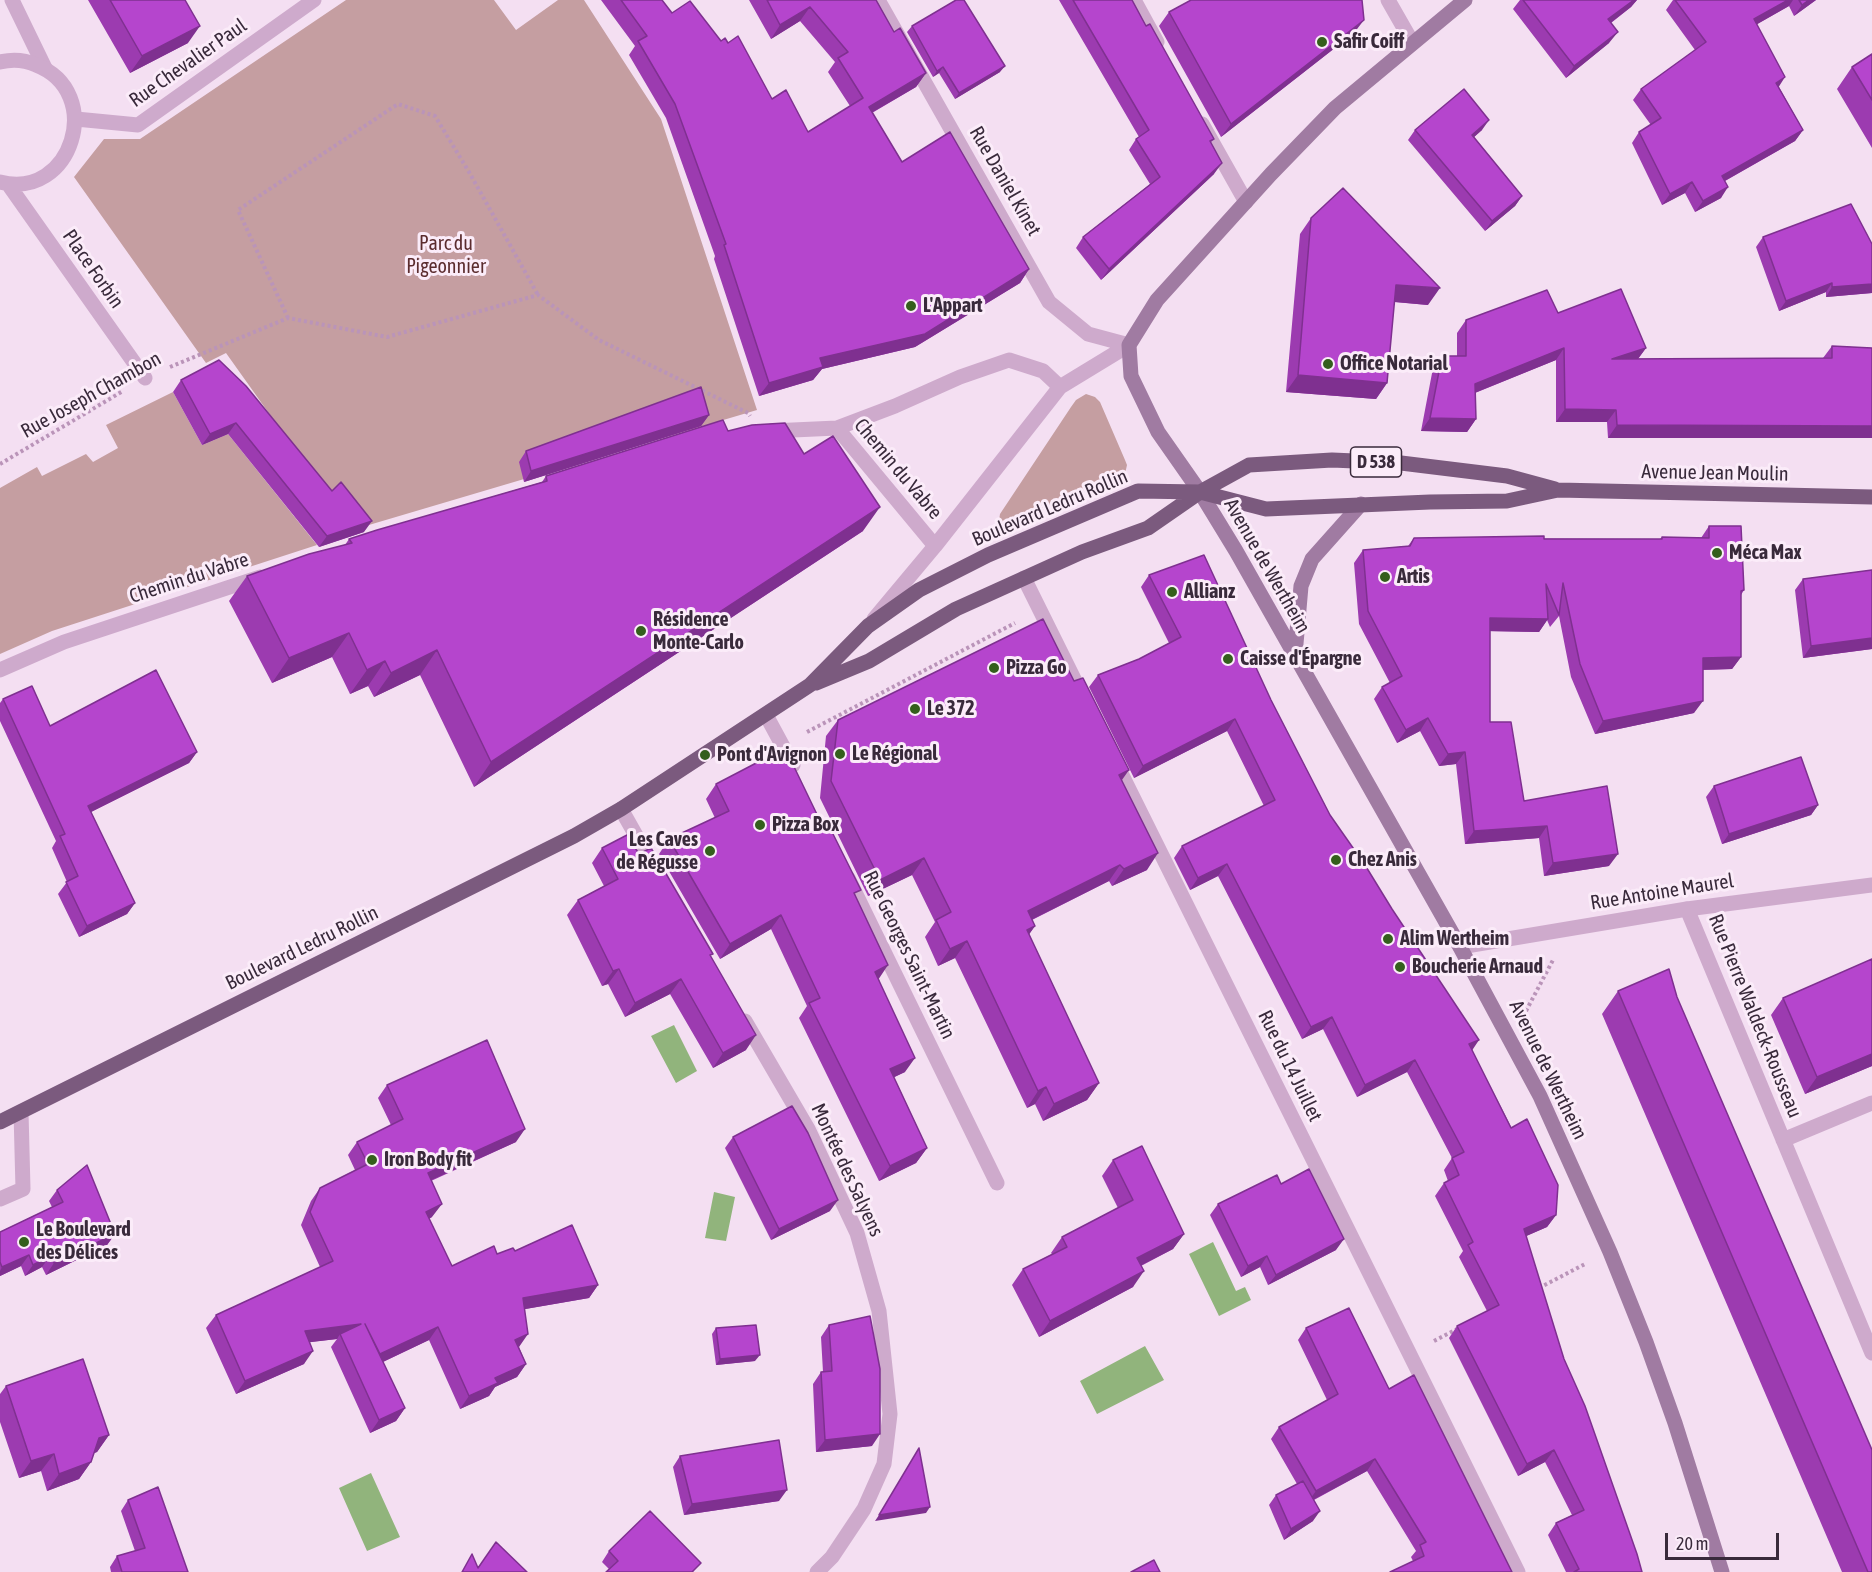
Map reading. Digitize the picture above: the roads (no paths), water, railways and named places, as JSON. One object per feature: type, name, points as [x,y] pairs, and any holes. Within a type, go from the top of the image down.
[{"type":"main road","name":"Avenue Jean Moulin","points":[[1200,492],[1249,465],[1332,460],[1401,463],[1507,476],[1557,490]]},
{"type":"main road","name":"Avenue Jean Moulin","points":[[1200,492],[1266,509],[1361,504],[1507,501],[1557,490],[1872,497]]},
{"type":"main road","name":"Boulevard Ledru Rollin","points":[[0,1122],[529,859],[621,809],[810,685],[868,626],[920,590],[988,555],[1138,491],[1200,492]]},
{"type":"main road","name":"Boulevard Ledru Rollin","points":[[810,685],[869,661],[956,609],[1082,552],[1148,528],[1200,492]]},
{"type":"street","points":[[12,0],[45,68]]},
{"type":"street","name":"Rue Chevalier Paul","points":[[76,119],[138,125],[314,0]]},
{"type":"street","name":"Rue Daniel Kinet","points":[[878,0],[1049,302],[1088,334],[1129,345]]},
{"type":"street","points":[[1134,0],[1162,51]]},
{"type":"street","points":[[1388,0],[1412,42]]},
{"type":"street","points":[[868,626],[935,546],[1060,387],[1129,345],[1157,300],[1335,108],[1465,0]]},
{"type":"street","points":[[0,62],[26,61],[45,68],[60,80],[71,98],[76,119]]},
{"type":"street","points":[[1196,111],[1246,202]]},
{"type":"street","name":"Place Forbin","points":[[4,183],[29,183],[48,174],[63,159],[73,140],[76,119]]},
{"type":"street","name":"Place Forbin","points":[[4,183],[145,378]]},
{"type":"street","name":"Avenue de Wertheim","points":[[1129,345],[1131,376],[1158,432],[1200,492],[1236,551],[1460,947],[1540,1096],[1610,1252],[1675,1422],[1722,1572]]},
{"type":"street","points":[[837,428],[896,406],[960,377],[1010,360],[1043,371],[1060,387]]},
{"type":"street","name":"Chemin du Vabre","points":[[759,432],[837,428],[935,546]]},
{"type":"street","points":[[1295,656],[1301,586],[1312,559],[1361,504]]},
{"type":"street","name":"Chemin du Vabre","points":[[0,670],[64,642],[278,572]]},
{"type":"street","points":[[1024,578],[1093,717]]},
{"type":"street","points":[[766,715],[801,780]]},
{"type":"street","name":"Rue du 14 Juillet","points":[[1109,749],[1518,1572]]},
{"type":"street","points":[[621,809],[665,885]]},
{"type":"street","name":"Rue Georges Saint-Martin","points":[[842,865],[997,1183]]},
{"type":"street","name":"Rue Antoine Maurel","points":[[1460,947],[1688,909],[1872,885]]},
{"type":"street","name":"Rue Pierre Waldeck-Rousseau","points":[[1688,909],[1872,1353]]},
{"type":"street","name":"Montée des Salyens","points":[[736,1007],[808,1129],[858,1233],[879,1311],[890,1414],[884,1464],[864,1509],[832,1557],[817,1572]]},
{"type":"street","name":"Rue Pierre Waldeck-Rousseau","points":[[1783,1140],[1872,1103]]},
{"type":"street","points":[[0,1199],[23,1189],[21,1112]]},
{"type":"place","name":"Safir Coiff","points":[[1322,42]]},
{"type":"place","name":"L'Appart","points":[[911,306]]},
{"type":"place","name":"Office Notarial","points":[[1328,364]]},
{"type":"place","name":"Méca Max","points":[[1717,553]]},
{"type":"place","name":"Artis","points":[[1385,577]]},
{"type":"place","name":"Allianz","points":[[1172,592]]},
{"type":"place","name":"Résidence Monte-Carlo","points":[[641,631]]},
{"type":"place","name":"Caisse d'Épargne","points":[[1228,659]]},
{"type":"place","name":"Pizza Go","points":[[994,668]]},
{"type":"place","name":"Le 372","points":[[915,709]]},
{"type":"place","name":"Le Régional","points":[[840,754]]},
{"type":"place","name":"Pont d'Avignon","points":[[705,755]]},
{"type":"place","name":"Pizza Box","points":[[760,825]]},
{"type":"place","name":"Les Caves de Régusse","points":[[710,851]]},
{"type":"place","name":"Chez Anis","points":[[1336,860]]},
{"type":"place","name":"Alim Wertheim","points":[[1388,939]]},
{"type":"place","name":"Boucherie Arnaud","points":[[1400,967]]},
{"type":"place","name":"Iron Body fit","points":[[372,1160]]},
{"type":"place","name":"Le Boulevard des Délices","points":[[24,1242]]},
{"type":"park label","name":"Parc du Pigeonnier","points":[[446,256]]}]
